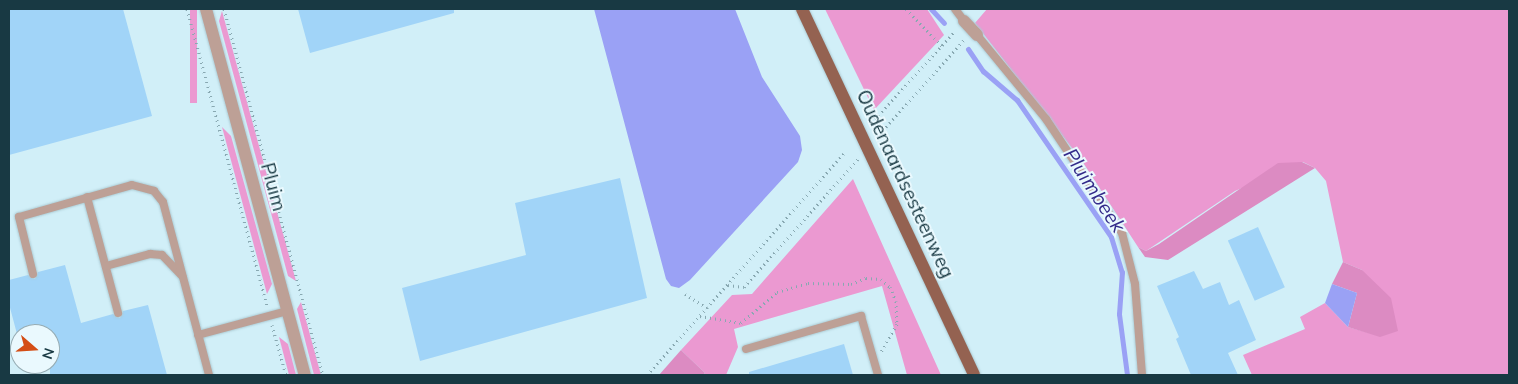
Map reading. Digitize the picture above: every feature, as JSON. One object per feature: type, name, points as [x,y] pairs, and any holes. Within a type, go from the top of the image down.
[{"type":"main road","name":"Oudenaardsesteenweg","points":[[802,9],[974,375]]},
{"type":"street","name":"Pluim","points":[[206,9],[305,375]]},
{"type":"street","points":[[964,21],[977,35]]},
{"type":"lane","points":[[955,9],[964,21]]},
{"type":"lane","points":[[977,35],[1046,119],[1122,233],[1135,284],[1142,375]]},
{"type":"lane","points":[[33,274],[19,217],[132,185],[154,191],[163,202],[209,375]]},
{"type":"lane","points":[[87,197],[118,313]]},
{"type":"lane","points":[[106,266],[150,254],[162,255],[183,277]]},
{"type":"lane","points":[[198,335],[287,311]]},
{"type":"lane","points":[[746,349],[861,316],[878,375]]},
{"type":"path","points":[[187,9],[286,375]]},
{"type":"path","points":[[224,9],[324,375]]},
{"type":"path","points":[[906,9],[942,46]]},
{"type":"path","points":[[875,119],[952,35]]},
{"type":"path","points":[[728,285],[744,287],[968,36],[977,35]]},
{"type":"path","points":[[647,375],[845,152]]},
{"type":"path","points":[[700,316],[741,323],[777,292],[808,283],[850,284],[866,278],[881,279],[890,287],[896,301],[897,324],[885,349],[873,357]]},
{"type":"path","points":[[685,294],[707,308]]},
{"type":"shaded area","points":[[190,9],[197,9],[197,103],[190,103]]},
{"type":"shaded area","points":[[825,9],[927,9],[944,35],[874,110]]},
{"type":"shaded area","points":[[987,9],[1509,9],[1509,375],[1252,375],[1243,355],[1305,329],[1300,317],[1325,303],[1348,327],[1380,336],[1362,270],[1343,262],[1326,181],[1315,168],[1303,162],[1235,191],[1146,251],[1138,247],[1082,161],[975,23]]},
{"type":"shaded area","points":[[222,11],[296,281],[288,276],[219,21]]},
{"type":"shaded area","points":[[222,127],[231,136],[272,284],[267,294]]},
{"type":"shaded area","points":[[1302,162],[1315,168],[1168,260],[1145,257],[1138,247],[1146,251],[1159,244],[1278,163]]},
{"type":"shaded area","points":[[853,179],[941,375],[907,375],[882,286],[734,329],[738,347],[726,375],[703,375],[705,373],[681,350],[732,295],[752,294]]},
{"type":"shaded area","points":[[1343,262],[1362,270],[1391,298],[1398,331],[1380,337],[1348,327],[1357,293],[1332,284]]},
{"type":"shaded area","points":[[301,302],[321,375],[314,375],[297,309]]},
{"type":"shaded area","points":[[279,337],[288,344],[296,375],[289,375]]},
{"type":"shaded area","points":[[681,350],[705,373],[703,375],[659,375]]},
{"type":"water","points":[[594,9],[735,9],[762,77],[800,136],[802,150],[798,162],[690,280],[679,288],[671,286],[666,279]]},
{"type":"water","points":[[1332,284],[1357,293],[1348,327],[1325,303]]},
{"type":"building","points":[[9,9],[123,9],[152,116],[9,155]]},
{"type":"building","points":[[298,9],[454,9],[454,13],[310,53]]},
{"type":"building","points":[[620,178],[647,298],[420,361],[402,288],[526,255],[515,203]]},
{"type":"building","points":[[1258,227],[1285,287],[1255,301],[1228,240]]},
{"type":"building","points":[[65,265],[81,323],[113,314],[120,318],[123,311],[148,305],[167,375],[50,375],[60,374],[60,324],[14,324],[9,304],[9,280],[28,275],[35,279],[38,272]]},
{"type":"building","points":[[1194,271],[1203,289],[1220,282],[1229,305],[1239,300],[1256,340],[1228,353],[1238,375],[1191,375],[1176,339],[1179,337],[1157,286]]},
{"type":"building","points":[[844,344],[853,375],[749,375],[749,372]]},
{"type":"waterway","name":"Pluimbeek","points":[[931,9],[944,23]]},
{"type":"waterway","name":"Pluimbeek","points":[[968,49],[983,71],[1017,100],[1111,237],[1122,272],[1119,314],[1127,375]]}]
